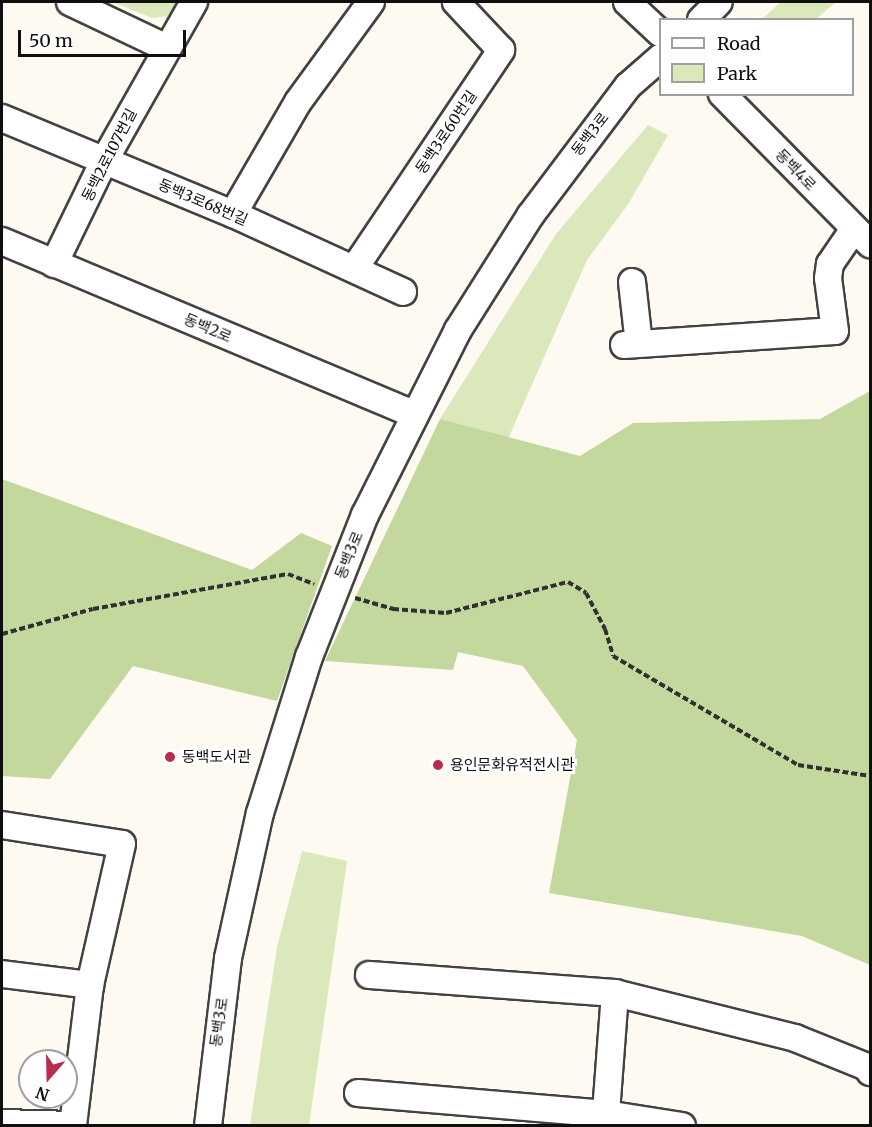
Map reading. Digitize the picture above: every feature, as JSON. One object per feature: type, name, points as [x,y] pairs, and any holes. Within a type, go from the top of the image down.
[{"type":"street","points":[[70,2],[167,48]]},
{"type":"street","name":"동백2로107번길","points":[[54,264],[104,161],[194,2]]},
{"type":"street","points":[[233,214],[298,102],[371,2]]},
{"type":"street","name":"동백3로60번길","points":[[354,269],[501,50],[456,2]]},
{"type":"street","points":[[627,2],[659,32]]},
{"type":"street","points":[[703,18],[719,2]]},
{"type":"street","name":"동백3로","points":[[208,1125],[228,957],[260,813],[334,592],[365,515],[458,330],[530,216],[628,86],[659,59]]},
{"type":"street","name":"동백4로","points":[[724,96],[865,237]]},
{"type":"street","name":"동백3로68번길","points":[[2,118],[233,214],[403,292]]},
{"type":"street","points":[[632,282],[632,344],[835,331],[830,264],[865,237]]},
{"type":"street","name":"동백2로","points":[[2,242],[415,415]]},
{"type":"street","points":[[2,825],[122,844],[90,985],[73,1125],[2,1123]]},
{"type":"street","points":[[2,974],[90,985]]},
{"type":"street","points":[[369,975],[615,993],[795,1038],[867,1067],[870,1072]]},
{"type":"street","points":[[606,1120],[615,993]]},
{"type":"street","points":[[358,1093],[606,1120],[682,1125]]},
{"type":"path","points":[[2,634],[93,609],[288,574],[334,592],[393,609],[446,613],[568,582],[586,593],[605,629],[613,656],[798,765],[870,777]]},
{"type":"green space","points":[[112,2],[178,2],[169,16],[152,18]]},
{"type":"green space","points":[[781,2],[836,2],[817,18],[763,18]]},
{"type":"green space","points":[[648,125],[668,135],[629,203],[587,260],[508,439],[440,419],[556,234]]},
{"type":"green space","points":[[870,391],[870,965],[802,936],[549,893],[577,740],[523,666],[458,652],[453,670],[325,661],[440,419],[580,456],[633,423],[820,419]]},
{"type":"green space","points":[[2,479],[252,570],[301,533],[332,546],[277,701],[133,666],[50,779],[2,776]]},
{"type":"green space","points":[[302,851],[347,861],[309,1125],[250,1125],[277,947]]},
{"type":"place","name":"동백도서관","points":[[170,757]]},
{"type":"place","name":"용인문화유적전시관","points":[[438,765]]}]
